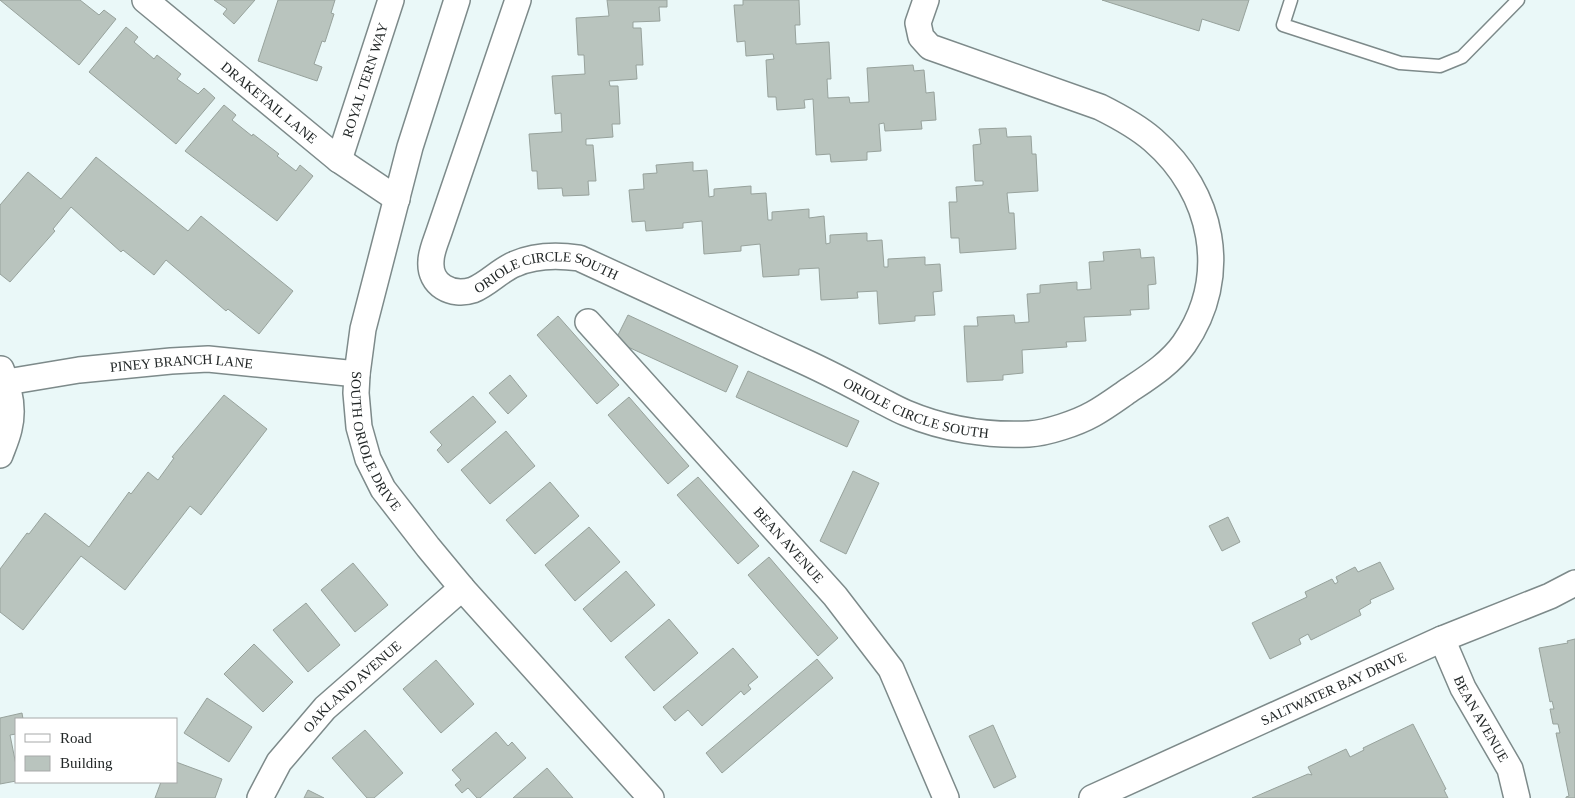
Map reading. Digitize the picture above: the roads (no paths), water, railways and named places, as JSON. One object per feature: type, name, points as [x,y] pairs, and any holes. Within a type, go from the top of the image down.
[{"type":"street","name":"DRAKETAIL LANE","points":[[145,0],[339,160],[397,199]]},
{"type":"street","name":"ROYAL TERN WAY","points":[[339,160],[391,0]]},
{"type":"street","name":"SOUTH ORIOLE DRIVE","points":[[457,0],[410,147],[364,329],[356,393],[359,427],[368,459],[383,489],[428,547],[462,588],[651,798]]},
{"type":"street","name":"ORIOLE CIRCLE SOUTH","points":[[518,0],[431,260],[432,272],[438,283],[450,291],[460,293],[474,289],[515,264],[539,256],[579,258],[809,364],[906,413],[946,426],[988,433],[1030,434],[1054,429],[1092,415],[1163,367],[1184,344],[1199,318],[1208,288],[1212,264],[1210,239],[1203,215],[1190,184],[1170,157],[1152,139],[1124,119],[1100,107],[930,47],[921,37],[918,24],[926,0]]},
{"type":"street","name":"BEAN AVENUE","points":[[588,322],[835,596],[879,652],[890,668],[946,798]]},
{"type":"street","name":"PINEY BRANCH LANE","points":[[4,375],[171,361],[208,360],[357,374]]},
{"type":"street","points":[[0,455],[9,429],[11,410],[4,375]]},
{"type":"street","name":"SALTWATER BAY DRIVE","points":[[1092,798],[1442,639],[1550,596],[1575,583]]},
{"type":"street","name":"OAKLAND AVENUE","points":[[260,798],[278,762],[325,708],[462,588]]},
{"type":"street","name":"BEAN AVENUE","points":[[1442,639],[1463,688],[1510,769],[1517,798]]},
{"type":"lane","points":[[1291,0],[1283,25],[1400,62],[1440,66],[1462,57],[1518,0]]}]
